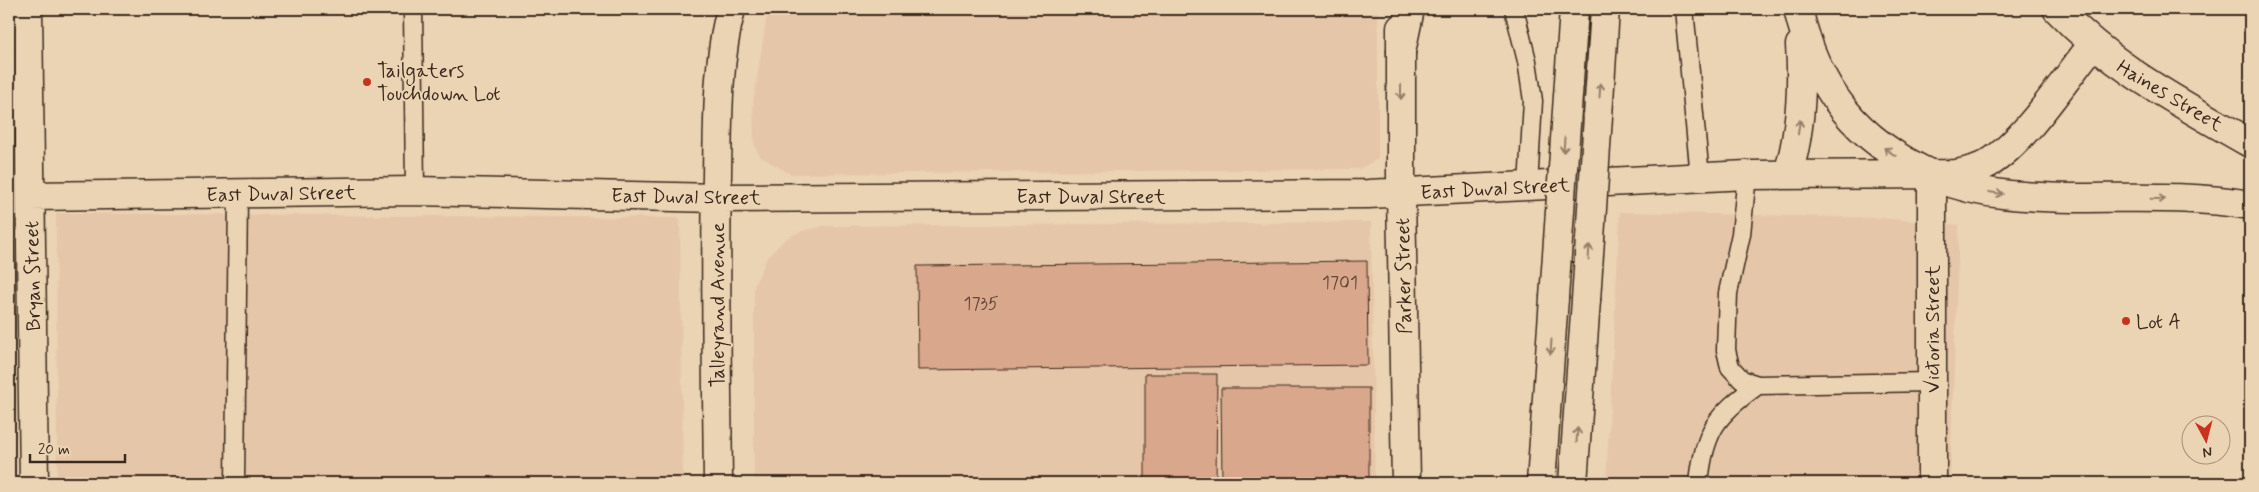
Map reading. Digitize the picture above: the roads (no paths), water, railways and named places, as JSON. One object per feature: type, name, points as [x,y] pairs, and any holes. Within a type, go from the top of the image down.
[{"type":"main road","name":"Bryan Street","points":[[28,9],[34,483]]},
{"type":"main road","name":"Talleyrand Avenue","points":[[718,483],[717,198],[719,99],[727,25],[731,9]]},
{"type":"main road","name":"Parker Street","points":[[1401,9],[1406,483]]},
{"type":"main road","points":[[1401,52],[1410,9]]},
{"type":"main road","points":[[1541,483],[1574,9]]},
{"type":"main road","points":[[1573,483],[1605,9]]},
{"type":"main road","points":[[1788,174],[1797,142],[1802,100],[1798,9]]},
{"type":"main road","points":[[1798,9],[1811,55],[1833,96],[1846,114],[1864,132],[1887,150],[1909,164],[1932,175],[1965,188],[2004,194],[2046,197],[2194,199],[2250,204]]},
{"type":"main road","name":"Haines Street","points":[[2057,9],[2093,44],[2138,78],[2250,143]]},
{"type":"main road","name":"East Duval Street","points":[[31,196],[415,191],[717,198],[1402,193],[1747,175],[1956,174],[1977,169],[2001,154],[2025,130],[2093,44]]},
{"type":"main road","name":"Victoria Street","points":[[1932,175],[1932,483]]},
{"type":"lane","points":[[413,9],[415,191]]},
{"type":"lane","points":[[1514,9],[1527,61],[1533,101],[1528,186]]},
{"type":"lane","points":[[1684,9],[1700,177]]},
{"type":"lane","points":[[1747,175],[1741,234],[1728,293],[1726,350],[1730,367],[1742,380],[1758,385],[1932,382]]},
{"type":"lane","points":[[235,483],[238,194]]},
{"type":"lane","points":[[1699,483],[1702,458],[1712,427],[1728,408],[1758,385]]},
{"type":"place","name":"Tailgaters Touchdown Lot","points":[[367,82]]},
{"type":"place","name":"Lot A","points":[[2126,321]]}]
